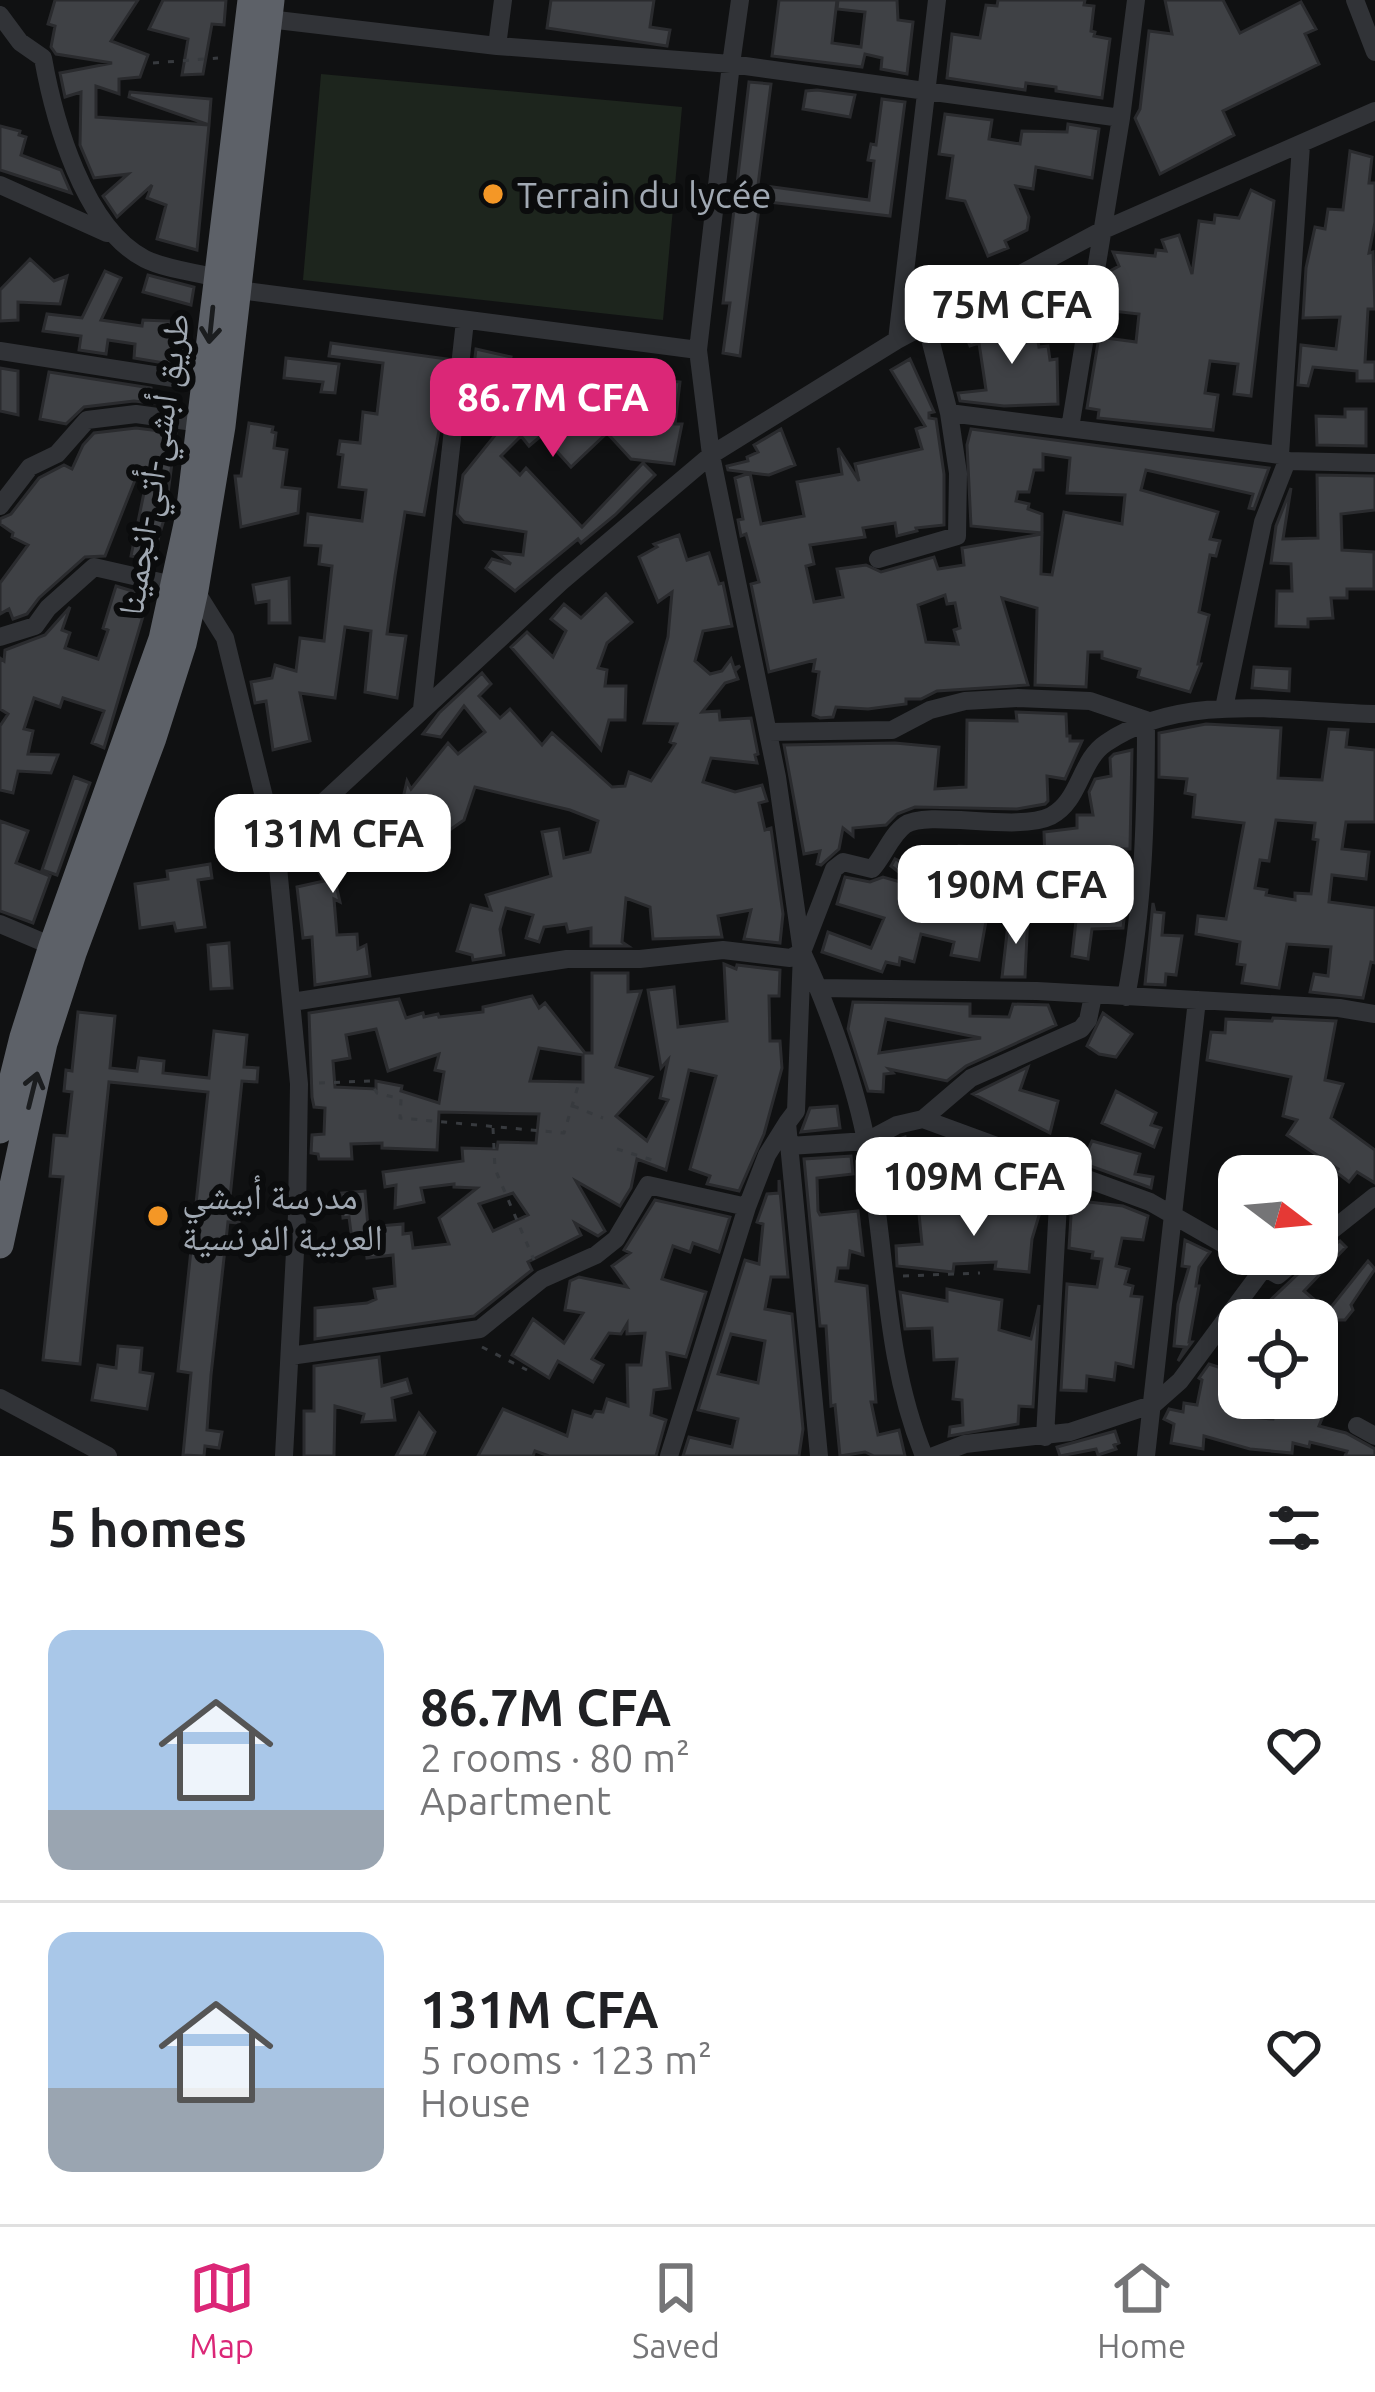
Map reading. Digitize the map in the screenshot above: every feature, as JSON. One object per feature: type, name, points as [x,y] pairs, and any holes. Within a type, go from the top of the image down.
[{"type":"highway","name":"طريق أبشي-أتي-انجمينا","points":[[0,1130],[52,946],[184,587],[205,383],[228,284],[244,57],[260,9]]},
{"type":"highway","points":[[0,1245],[44,1043],[183,644],[184,587],[222,426],[228,284],[260,9]]},
{"type":"street","points":[[497,46],[503,0]]},
{"type":"street","points":[[669,1456],[747,1208],[767,1155],[796,1111],[802,952],[769,732],[711,455],[698,350],[740,0]]},
{"type":"street","points":[[897,340],[937,0]]},
{"type":"street","points":[[1070,428],[1136,0]]},
{"type":"street","points":[[1355,0],[1375,52]]},
{"type":"street","points":[[260,9],[497,46],[731,64],[1121,118]]},
{"type":"street","points":[[0,15],[20,42],[43,58],[52,109],[97,214],[145,260],[228,284],[465,322],[698,350]]},
{"type":"street","points":[[276,846],[561,582],[711,455],[926,323],[1101,231],[1375,111]]},
{"type":"street","points":[[1223,709],[1263,521],[1284,458],[1301,146]]},
{"type":"street","points":[[0,185],[117,237]]},
{"type":"street","points":[[422,709],[465,322]]},
{"type":"street","points":[[878,559],[957,536],[958,473],[949,413],[926,323]]},
{"type":"street","points":[[0,351],[205,383]]},
{"type":"street","points":[[949,413],[1284,458],[1375,463]]},
{"type":"street","points":[[0,506],[31,466],[57,454],[87,420],[136,414],[201,423]]},
{"type":"street","points":[[0,637],[35,626],[94,567],[184,587],[225,638],[276,846],[299,1084],[284,1456]]},
{"type":"street","points":[[769,732],[892,730],[930,710],[965,701],[1018,698],[1090,701],[1145,720]]},
{"type":"street","points":[[292,1002],[567,959],[640,959],[723,950],[790,958],[802,952],[838,863],[872,869],[900,830],[915,821],[971,823],[1051,816],[1070,799],[1095,752],[1145,720],[1223,709],[1375,714]]},
{"type":"street","points":[[1126,997],[1142,879],[1145,720]]},
{"type":"street","points":[[0,923],[52,946]]},
{"type":"street","points":[[802,952],[819,988],[867,1142],[896,1374],[924,1456]]},
{"type":"street","points":[[819,988],[1037,991],[1375,1014]]},
{"type":"street","points":[[789,1146],[867,1142],[896,1125],[922,1119],[971,1078],[1082,1029],[1093,996]]},
{"type":"street","points":[[1146,1456],[1197,1000]]},
{"type":"street","points":[[922,1119],[1150,1202],[1218,1242]]},
{"type":"street","points":[[787,1123],[819,1456]]},
{"type":"street","points":[[1045,1437],[1060,1168]]},
{"type":"street","points":[[290,1356],[467,1333],[490,1324],[542,1279],[596,1255],[616,1239],[648,1185],[747,1208]]},
{"type":"street","points":[[1338,1225],[1375,1196]]},
{"type":"street","points":[[934,1456],[965,1444],[1045,1437],[1154,1404],[1180,1381],[1259,1275]]},
{"type":"street","points":[[0,1398],[108,1456]]},
{"type":"path","points":[[153,63],[244,57]]},
{"type":"path","points":[[299,1084],[370,1081],[377,1094],[401,1100],[400,1118],[564,1133],[578,1086]]},
{"type":"path","points":[[572,1106],[603,1118]]},
{"type":"path","points":[[493,1126],[494,1169],[542,1279]]},
{"type":"path","points":[[617,1149],[652,1160],[648,1185]]},
{"type":"path","points":[[884,1277],[980,1273]]},
{"type":"path","points":[[467,1333],[483,1348],[527,1370]]},
{"type":"shaded area","name":"Terrain du lycée","points":[[321,74],[682,107],[663,320],[303,280]]},
{"type":"building","points":[[55,0],[138,0],[111,41],[148,55],[140,77],[119,79],[119,94],[96,86],[96,117],[209,125],[197,250],[157,239],[166,205],[147,198],[152,185],[117,217],[103,196],[128,174],[94,178],[80,145],[81,92],[65,97],[60,73],[112,63],[56,54],[51,47],[55,26],[48,24]]},
{"type":"building","points":[[163,0],[226,0],[224,25],[212,24],[203,74],[182,75],[188,39],[149,29]]},
{"type":"building","points":[[551,0],[654,0],[650,27],[670,30],[667,46],[547,28]]},
{"type":"building","points":[[779,0],[837,0],[832,43],[861,47],[865,12],[837,9],[838,0],[897,0],[898,20],[913,22],[907,74],[881,69],[882,58],[865,54],[862,67],[772,56]]},
{"type":"building","points":[[998,0],[1085,0],[1084,5],[1094,6],[1091,31],[1110,39],[1102,98],[1026,83],[1025,90],[947,78],[952,34],[980,38],[986,5],[997,6]]},
{"type":"building","points":[[1165,0],[1223,0],[1240,33],[1301,2],[1316,29],[1305,34],[1319,64],[1223,111],[1234,135],[1160,174],[1135,118],[1149,31],[1172,34]]},
{"type":"building","points":[[749,82],[771,84],[758,185],[869,200],[874,161],[868,160],[871,144],[876,145],[882,99],[905,102],[890,216],[760,201],[740,356],[723,353],[730,303],[723,303]]},
{"type":"building","points":[[806,91],[855,95],[850,117],[803,109]]},
{"type":"building","points":[[130,92],[211,99],[209,125],[129,97]]},
{"type":"building","points":[[945,114],[992,120],[989,139],[1020,144],[1022,131],[1067,132],[1068,124],[1099,129],[1092,178],[1036,167],[1033,189],[1016,186],[1029,217],[1027,230],[1005,241],[1008,248],[988,256],[965,201],[947,198],[953,156],[939,154]]},
{"type":"building","points":[[0,126],[20,131],[26,137],[21,155],[61,170],[71,193],[0,170]]},
{"type":"building","points":[[1350,151],[1372,157],[1369,183],[1375,183],[1369,253],[1373,252],[1375,309],[1368,309],[1365,362],[1375,362],[1375,381],[1357,381],[1357,371],[1313,367],[1308,386],[1298,385],[1301,345],[1336,349],[1340,317],[1303,318],[1306,268],[1315,227],[1325,229],[1328,209],[1343,210]]},
{"type":"building","points":[[1251,190],[1274,201],[1251,396],[1234,394],[1238,364],[1210,361],[1205,393],[1218,395],[1213,430],[1098,418],[1099,410],[1087,408],[1099,337],[1136,342],[1139,314],[1103,310],[1110,271],[1119,266],[1113,252],[1155,256],[1156,250],[1166,251],[1162,240],[1179,235],[1192,274],[1199,221],[1214,223],[1215,215],[1239,218]]},
{"type":"building","points":[[30,259],[54,281],[67,276],[60,304],[18,302],[18,320],[0,321],[0,290]]},
{"type":"building","points":[[105,271],[121,278],[101,320],[142,326],[143,320],[189,322],[182,366],[134,358],[135,344],[108,340],[106,354],[79,350],[81,336],[43,331],[47,314],[82,318]]},
{"type":"building","points":[[148,275],[194,287],[191,305],[143,292]]},
{"type":"building","points":[[994,314],[998,332],[1035,326],[1039,347],[1048,346],[1050,360],[1057,359],[1058,404],[1004,406],[960,401],[958,393],[986,390],[979,343],[970,346],[962,327]]},
{"type":"building","points":[[331,343],[447,359],[441,419],[424,515],[405,512],[387,634],[406,636],[397,698],[365,692],[371,631],[345,627],[335,698],[300,693],[310,741],[273,750],[266,701],[255,703],[251,682],[272,678],[275,665],[296,671],[300,638],[324,641],[332,566],[319,564],[321,546],[305,545],[308,514],[362,521],[366,490],[339,487],[343,455],[338,454],[340,441],[360,443],[363,412],[377,414],[383,363],[329,356]]},
{"type":"building","points":[[476,349],[511,357],[509,367],[542,370],[540,380],[551,385],[563,417],[585,405],[579,381],[600,376],[602,384],[622,383],[629,428],[658,424],[663,380],[680,382],[675,424],[682,424],[674,464],[631,459],[607,433],[571,467],[542,435],[529,446],[521,436],[501,456],[520,475],[526,468],[582,527],[643,463],[655,475],[615,515],[515,591],[486,568],[492,559],[511,564],[496,552],[523,555],[526,532],[464,522],[457,514],[463,475],[521,403],[479,390],[474,424],[467,423]]},
{"type":"building","points":[[286,358],[339,364],[335,393],[321,392],[323,382],[284,378]]},
{"type":"building","points":[[910,359],[934,412],[929,418],[936,419],[944,474],[944,525],[897,536],[895,523],[863,528],[865,537],[810,545],[814,564],[806,566],[814,602],[843,597],[837,569],[866,565],[881,572],[934,557],[938,569],[964,565],[962,548],[1042,534],[1041,574],[1052,575],[1064,512],[1122,524],[1125,495],[1067,493],[1070,458],[1043,454],[1043,470],[1034,470],[1029,492],[1018,492],[1016,501],[1042,514],[1042,533],[971,526],[967,445],[971,429],[1269,468],[1254,509],[1249,508],[1253,494],[1146,470],[1141,490],[1218,512],[1210,539],[1220,541],[1216,556],[1210,555],[1199,612],[1209,615],[1201,664],[1190,692],[1138,677],[1140,669],[1102,658],[1102,652],[1088,652],[1086,687],[1035,685],[1037,608],[1002,598],[1028,685],[937,691],[921,699],[906,699],[906,704],[868,709],[836,707],[833,717],[820,718],[813,715],[819,672],[813,671],[815,660],[769,672],[751,584],[759,582],[746,534],[741,536],[738,520],[743,519],[735,478],[750,473],[761,524],[804,516],[797,482],[842,474],[838,448],[859,481],[855,464],[922,449],[916,429],[925,426],[891,370]],"holes":[[[945,595],[947,604],[955,603],[958,644],[926,642],[918,605]]]},
{"type":"building","points":[[0,368],[18,371],[18,415],[0,411]]},
{"type":"building","points":[[49,372],[151,388],[150,399],[169,405],[134,401],[84,407],[66,424],[40,419]]},
{"type":"building","points":[[1345,409],[1366,409],[1366,446],[1317,445],[1316,416],[1345,417]]},
{"type":"building","points":[[249,423],[273,427],[274,448],[287,450],[282,487],[300,489],[298,513],[241,527],[235,476],[241,476]]},
{"type":"building","points":[[136,428],[176,433],[165,516],[152,560],[131,556],[148,473],[139,470],[105,556],[85,557],[27,614],[13,619],[9,609],[0,614],[0,583],[28,545],[12,537],[0,519],[11,514],[39,478],[64,465],[72,469],[94,433]]},
{"type":"building","points":[[781,429],[795,465],[769,475],[728,470],[727,466],[748,461],[747,457],[758,452],[754,445]]},
{"type":"building","points":[[1317,475],[1375,476],[1375,510],[1341,514],[1342,550],[1374,552],[1374,589],[1347,589],[1347,598],[1331,598],[1333,618],[1308,619],[1308,627],[1276,626],[1277,591],[1292,591],[1291,564],[1271,563],[1276,526],[1291,488],[1283,539],[1318,538]]},
{"type":"building","points":[[679,535],[687,560],[709,553],[719,584],[723,583],[732,626],[703,631],[695,661],[710,674],[722,671],[731,659],[734,668],[740,666],[735,671],[738,679],[725,683],[702,712],[719,711],[720,720],[751,718],[758,754],[757,763],[711,758],[703,782],[735,792],[762,785],[767,801],[759,803],[765,830],[771,828],[783,914],[780,943],[744,939],[751,910],[718,916],[722,937],[653,939],[650,907],[626,898],[622,942],[628,946],[591,946],[591,928],[568,932],[566,924],[544,927],[539,942],[526,938],[533,915],[506,908],[500,929],[504,955],[473,960],[472,955],[457,951],[471,905],[491,910],[486,895],[551,876],[542,832],[559,829],[564,858],[590,852],[598,821],[475,787],[464,820],[431,843],[433,818],[409,826],[398,797],[403,798],[407,781],[411,789],[448,743],[458,754],[485,732],[464,706],[441,737],[423,734],[482,673],[491,684],[479,696],[500,718],[510,709],[542,745],[552,733],[612,787],[625,786],[629,772],[651,781],[675,744],[670,742],[677,724],[644,723],[668,637],[672,592],[658,602],[639,557],[657,547],[654,544]]},
{"type":"building","points":[[289,578],[290,623],[269,623],[269,601],[256,603],[253,585]]},
{"type":"building","points":[[116,586],[149,596],[104,748],[92,743],[104,711],[63,698],[60,707],[34,698],[24,729],[33,731],[28,754],[58,755],[51,773],[18,771],[13,793],[0,790],[0,726],[8,714],[0,709],[0,658],[4,661],[5,650],[45,635],[70,607],[62,630],[70,633],[65,648],[98,659]]},
{"type":"building","points":[[606,594],[632,622],[607,643],[598,668],[607,670],[605,686],[626,686],[625,720],[609,720],[601,750],[511,647],[527,632],[553,657],[566,631],[551,619],[564,604],[581,618]]},
{"type":"building","points":[[1254,667],[1290,669],[1289,691],[1252,688]]},
{"type":"building","points":[[1016,712],[1066,714],[1067,736],[1070,741],[1082,741],[1065,779],[1047,776],[1045,804],[1017,809],[915,807],[886,825],[853,828],[853,836],[843,828],[839,849],[821,865],[817,864],[820,851],[804,854],[784,745],[939,747],[935,789],[966,787],[967,720],[1017,721]]},
{"type":"building","points":[[1206,724],[1281,728],[1278,778],[1322,780],[1329,729],[1348,730],[1346,747],[1375,750],[1375,822],[1346,822],[1342,849],[1369,852],[1366,879],[1332,875],[1329,902],[1375,908],[1375,963],[1371,962],[1363,998],[1310,992],[1314,974],[1328,976],[1331,947],[1287,944],[1279,988],[1242,983],[1245,965],[1237,964],[1240,942],[1196,934],[1198,916],[1226,919],[1244,823],[1193,817],[1195,795],[1185,793],[1187,779],[1159,777],[1159,733]],"holes":[[[1276,820],[1315,823],[1313,839],[1318,840],[1311,894],[1295,893],[1295,900],[1255,888],[1260,860],[1269,861]]]},
{"type":"building","points":[[1132,750],[1130,849],[1098,849],[1098,866],[1045,861],[1044,832],[1077,828],[1077,815],[1093,815],[1089,792],[1095,779],[1111,776],[1114,754]]},
{"type":"building","points":[[74,777],[90,783],[57,875],[42,870]]},
{"type":"building","points":[[349,797],[357,813],[361,811],[376,846],[350,853],[332,867],[340,902],[334,899],[337,935],[357,934],[358,949],[366,945],[370,976],[315,985],[312,937],[303,938],[297,887],[324,881],[302,841]]},
{"type":"building","points":[[0,821],[28,831],[16,863],[50,876],[33,923],[0,911]]},
{"type":"building","points":[[959,846],[989,848],[988,877],[994,877],[979,960],[951,955],[954,942],[921,934],[914,962],[900,958],[899,965],[886,962],[882,972],[822,952],[828,932],[871,948],[884,918],[837,904],[845,877],[870,882],[883,877],[918,887],[891,866],[895,859],[931,875],[929,892],[954,898]]},
{"type":"building","points":[[210,864],[212,878],[198,880],[205,927],[176,931],[174,923],[140,928],[135,884],[168,879],[167,871]]},
{"type":"building","points":[[1046,879],[1046,885],[1100,891],[1100,902],[1126,902],[1123,928],[1092,929],[1088,959],[1072,956],[1077,912],[1030,912],[1029,880]]},
{"type":"building","points":[[1153,903],[1155,912],[1164,913],[1162,935],[1182,936],[1176,975],[1166,974],[1165,985],[1145,984]]},
{"type":"building","points":[[1028,914],[1025,977],[1002,977],[1009,915]]},
{"type":"building","points":[[229,943],[232,988],[211,989],[208,945]]},
{"type":"building","points":[[724,964],[736,969],[737,965],[780,970],[779,996],[769,996],[770,1041],[780,1041],[782,1068],[764,1134],[739,1191],[707,1184],[710,1176],[690,1169],[716,1076],[689,1070],[666,1170],[637,1159],[631,1188],[620,1206],[576,1181],[605,1231],[598,1236],[575,1223],[581,1235],[528,1262],[532,1270],[474,1316],[315,1339],[315,1308],[367,1303],[376,1299],[374,1289],[395,1286],[393,1255],[367,1258],[365,1239],[352,1240],[349,1217],[343,1218],[341,1193],[365,1191],[368,1227],[403,1224],[403,1234],[411,1233],[413,1248],[449,1244],[439,1218],[477,1188],[454,1184],[421,1188],[424,1202],[395,1208],[396,1185],[385,1187],[383,1172],[463,1161],[462,1148],[536,1143],[539,1114],[439,1112],[437,1150],[351,1144],[352,1159],[319,1159],[311,1153],[312,1135],[324,1134],[325,1108],[314,1107],[312,1097],[309,1013],[399,999],[406,1018],[423,1013],[424,1017],[439,1017],[483,1012],[483,1007],[532,996],[539,1008],[545,1003],[585,1053],[592,1053],[592,973],[628,973],[628,992],[641,991],[616,1067],[652,1077],[616,1116],[647,1141],[668,1100],[660,1098],[668,1060],[661,1068],[648,990],[674,987],[678,1027],[727,1021]],"holes":[[[376,1029],[388,1071],[439,1054],[435,1070],[444,1072],[439,1103],[401,1091],[402,1086],[376,1081],[376,1089],[335,1087],[333,1061],[350,1058],[346,1035]],[[539,1048],[583,1055],[583,1082],[530,1081]],[[513,1193],[528,1215],[493,1231],[479,1204]]]},
{"type":"building","points":[[853,1002],[970,1004],[970,1016],[1009,1017],[1013,1004],[1048,1005],[1056,1025],[966,1066],[947,1081],[889,1069],[893,1073],[884,1074],[883,1092],[868,1091],[848,1029]],"holes":[[[886,1019],[981,1038],[879,1053]]]},
{"type":"building","points":[[78,1012],[115,1016],[110,1068],[137,1071],[139,1058],[164,1061],[163,1073],[209,1078],[214,1031],[247,1035],[244,1067],[258,1068],[257,1082],[242,1081],[229,1207],[240,1208],[239,1223],[228,1222],[211,1375],[207,1430],[222,1432],[219,1448],[205,1446],[204,1456],[183,1455],[191,1373],[178,1371],[208,1092],[109,1082],[80,1364],[43,1360],[63,1177],[50,1176],[54,1135],[67,1136],[72,1092],[64,1091],[66,1070],[72,1071]]},
{"type":"building","points":[[1103,1013],[1132,1034],[1116,1057],[1087,1046]]},
{"type":"building","points":[[1226,1019],[1336,1021],[1325,1080],[1343,1084],[1331,1118],[1375,1150],[1375,1183],[1357,1172],[1349,1182],[1338,1174],[1338,1155],[1317,1155],[1287,1135],[1297,1120],[1283,1116],[1291,1077],[1207,1060],[1211,1032],[1225,1033]]},
{"type":"building","points":[[1028,1067],[1020,1090],[1058,1101],[1050,1133],[973,1094]]},
{"type":"building","points":[[1116,1091],[1156,1113],[1151,1125],[1161,1128],[1154,1147],[1102,1123]]},
{"type":"building","points":[[837,1106],[840,1128],[801,1132],[810,1108]]},
{"type":"building","points":[[905,1137],[909,1164],[933,1171],[924,1208],[896,1210],[899,1139]]},
{"type":"building","points":[[941,1140],[1037,1175],[1032,1190],[984,1170],[982,1177],[936,1165]]},
{"type":"building","points":[[1092,1141],[1140,1154],[1135,1174],[1153,1177],[1151,1188],[1082,1163]]},
{"type":"building","points":[[851,1156],[853,1174],[817,1178],[818,1211],[820,1215],[858,1211],[863,1255],[850,1251],[848,1268],[838,1268],[836,1281],[867,1286],[876,1402],[871,1402],[878,1435],[899,1430],[905,1456],[865,1452],[840,1456],[835,1405],[831,1406],[826,1326],[820,1326],[804,1159]]},
{"type":"building","points":[[779,1180],[788,1277],[771,1277],[765,1309],[792,1314],[803,1429],[799,1456],[683,1456],[689,1437],[732,1447],[738,1419],[698,1410],[745,1260],[759,1264],[763,1224],[757,1222],[767,1194],[779,1193]],"holes":[[[731,1334],[765,1341],[758,1383],[718,1374]]]},
{"type":"building","points":[[655,1200],[730,1217],[719,1252],[693,1243],[690,1252],[673,1246],[662,1279],[706,1292],[686,1357],[667,1353],[670,1388],[654,1390],[651,1415],[666,1420],[656,1456],[549,1456],[535,1451],[533,1456],[478,1456],[503,1409],[567,1436],[573,1411],[592,1417],[595,1411],[603,1412],[607,1399],[628,1406],[627,1365],[641,1365],[645,1333],[627,1334],[627,1324],[621,1334],[609,1333],[592,1359],[603,1365],[593,1382],[558,1361],[549,1378],[512,1355],[533,1319],[564,1343],[583,1313],[565,1310],[570,1281],[579,1277],[627,1287],[612,1266],[630,1253],[624,1250]]},
{"type":"building","points":[[1072,1200],[1123,1206],[1148,1216],[1143,1240],[1122,1238],[1116,1266],[1129,1269],[1125,1284],[1133,1286],[1131,1296],[1142,1297],[1133,1367],[1116,1363],[1114,1380],[1087,1376],[1086,1391],[1061,1390],[1067,1284],[1097,1287],[1102,1259],[1092,1258],[1093,1252],[1069,1248]]},
{"type":"building","points":[[1043,1202],[1029,1272],[995,1269],[996,1262],[954,1264],[953,1272],[897,1266],[896,1246],[922,1244],[919,1214]]},
{"type":"building","points":[[1185,1240],[1210,1252],[1199,1267],[1192,1342],[1178,1361],[1185,1347],[1174,1346],[1178,1304],[1189,1267],[1182,1266]]},
{"type":"building","points":[[1368,1261],[1375,1269],[1345,1320],[1338,1320],[1338,1299]]},
{"type":"building","points":[[1297,1275],[1319,1275],[1304,1291],[1314,1299],[1271,1299]]},
{"type":"building","points":[[947,1289],[1002,1300],[999,1330],[1031,1339],[1039,1305],[1033,1407],[1019,1406],[1018,1424],[949,1436],[950,1427],[963,1425],[962,1400],[953,1399],[957,1359],[934,1360],[932,1328],[905,1329],[900,1292],[947,1301]]},
{"type":"building","points":[[118,1346],[142,1348],[140,1372],[153,1374],[147,1409],[92,1400],[98,1365],[116,1368]]},
{"type":"building","points":[[379,1357],[382,1386],[407,1379],[411,1393],[392,1398],[395,1420],[362,1422],[364,1414],[335,1406],[334,1456],[304,1456],[304,1411],[314,1411],[314,1366]]},
{"type":"building","points":[[1209,1364],[1218,1367],[1218,1419],[1322,1419],[1319,1426],[1346,1433],[1375,1449],[1375,1456],[1345,1456],[1347,1451],[1310,1442],[1309,1447],[1293,1443],[1292,1453],[1250,1449],[1204,1436],[1203,1449],[1171,1443],[1174,1424],[1164,1419],[1169,1409],[1183,1412],[1184,1403],[1197,1405],[1199,1378]]},
{"type":"building","points":[[419,1413],[435,1432],[424,1456],[396,1456]]},
{"type":"building","points":[[1115,1431],[1116,1449],[1098,1455],[1096,1449],[1060,1456],[1057,1447]]},
{"type":"place","name":"Terrain du lycée","points":[[493,194]]},
{"type":"place","name":"مدرسة أبيشي العربية الفرنسية","points":[[158,1216]]}]
